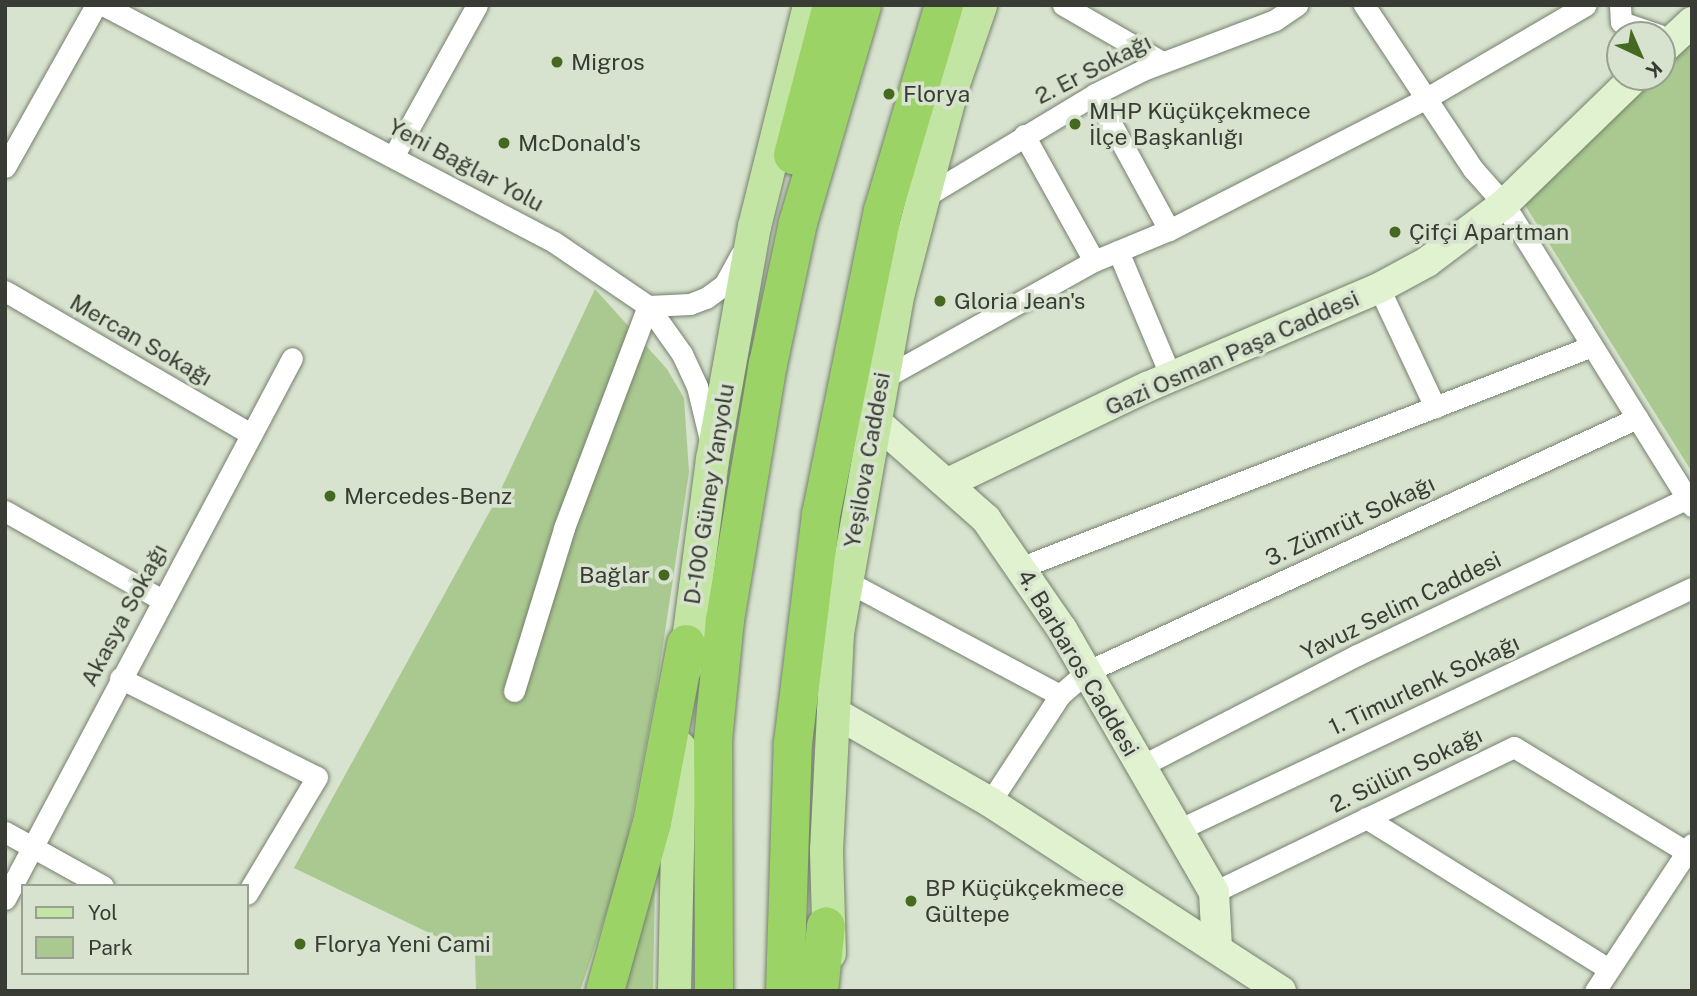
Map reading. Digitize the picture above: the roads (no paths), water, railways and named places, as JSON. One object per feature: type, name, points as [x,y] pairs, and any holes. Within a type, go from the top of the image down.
[{"type":"highway","points":[[781,303],[778,267],[785,195],[832,5]]},
{"type":"highway","points":[[714,991],[713,740],[742,509],[798,223],[862,5]]},
{"type":"highway","points":[[785,991],[793,743],[821,515],[883,211],[944,5]]},
{"type":"highway","points":[[605,991],[652,823],[686,644]]},
{"type":"highway","points":[[819,991],[827,926]]},
{"type":"main road","name":"D-100 Güney Yanyolu","points":[[674,991],[686,644],[712,459],[754,226],[810,5]]},
{"type":"main road","name":"Yeşilova Caddesi","points":[[832,991],[827,926],[832,710],[837,633],[848,582],[880,380],[921,199],[980,5]]},
{"type":"street","points":[[5,167],[96,5]]},
{"type":"street","name":"Yeni Bağlar Yolu","points":[[103,5],[394,155],[554,242],[648,306],[682,354],[697,386],[712,459]]},
{"type":"street","points":[[394,155],[477,5]]},
{"type":"street","points":[[1063,5],[1162,62]]},
{"type":"street","name":"2. Er Sokağı","points":[[921,199],[1095,94],[1162,62],[1275,20],[1297,5]]},
{"type":"street","points":[[1364,5],[1472,169],[1504,204],[1689,502]]},
{"type":"street","points":[[880,380],[1094,261],[1169,230],[1425,99],[1586,5]]},
{"type":"street","points":[[1594,5],[1636,21]]},
{"type":"street","name":"Gazi Osman Paşa Caddesi","points":[[948,484],[1171,377],[1379,288],[1427,262],[1504,204],[1621,91]]},
{"type":"street","points":[[1095,94],[1169,230]]},
{"type":"street","points":[[1024,135],[1094,261]]},
{"type":"street","points":[[514,691],[564,528],[648,306],[691,304],[724,285],[754,226]]},
{"type":"street","points":[[1118,251],[1171,377]]},
{"type":"street","points":[[1379,288],[1435,407]]},
{"type":"street","name":"Mercan Sokağı","points":[[5,291],[251,434]]},
{"type":"street","points":[[1022,567],[1592,346]]},
{"type":"street","name":"Akasya Sokağı","points":[[5,899],[292,358]]},
{"type":"street","name":"3. Zümrüt Sokağı","points":[[990,802],[1060,695],[1086,672],[1637,418]]},
{"type":"street","name":"4. Barbaros Caddesi","points":[[873,419],[986,519],[1022,567],[1214,892],[1217,948]]},
{"type":"street","name":"Yavuz Selim Caddesi","points":[[1141,766],[1357,655],[1689,502]]},
{"type":"street","points":[[5,511],[162,600]]},
{"type":"street","points":[[848,582],[1060,695]]},
{"type":"street","name":"1. Timurlenk Sokağı","points":[[1178,830],[1692,588]]},
{"type":"street","points":[[120,678],[317,777],[248,892]]},
{"type":"street","points":[[832,710],[990,802],[1281,991]]},
{"type":"street","name":"2. Sülün Sokağı","points":[[1214,892],[1514,747],[1689,848]]},
{"type":"street","points":[[1366,818],[1609,969]]},
{"type":"street","points":[[5,832],[100,884]]},
{"type":"street","points":[[1595,991],[1689,848]]},
{"type":"place","name":"Migros","points":[[557,62]]},
{"type":"place","name":"Florya","points":[[889,94]]},
{"type":"place","name":"MHP Küçükçekmece İlçe Başkanlığı","points":[[1075,124]]},
{"type":"place","name":"McDonald's","points":[[504,143]]},
{"type":"place","name":"Çifçi Apartman","points":[[1395,232]]},
{"type":"place","name":"Gloria Jean's","points":[[940,301]]},
{"type":"place","name":"Mercedes-Benz","points":[[330,496]]},
{"type":"place","name":"Bağlar","points":[[664,575]]},
{"type":"place","name":"BP Küçükçekmece Gültepe","points":[[911,901]]},
{"type":"place","name":"Florya Yeni Cami","points":[[300,944]]}]
